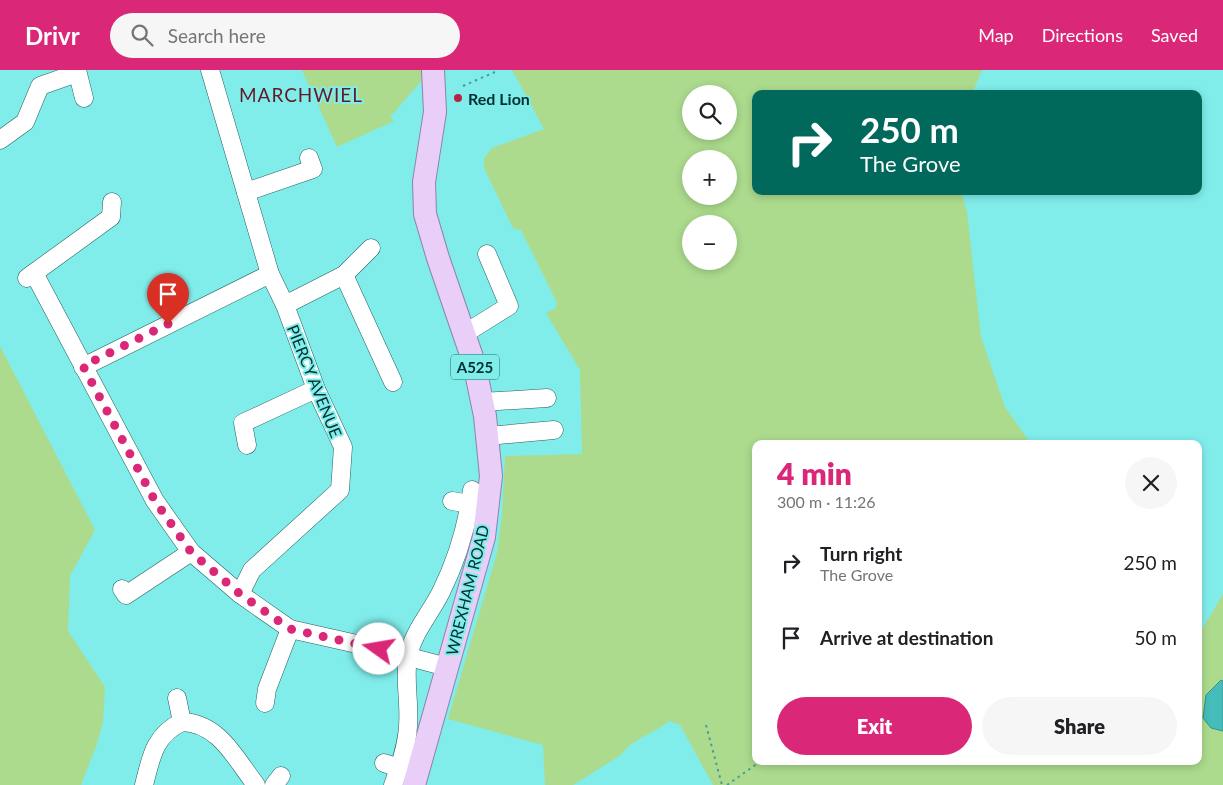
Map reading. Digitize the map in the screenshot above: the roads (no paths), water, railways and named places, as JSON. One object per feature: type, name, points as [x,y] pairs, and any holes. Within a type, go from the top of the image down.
[{"type":"main road","name":"WREXHAM ROAD","points":[[414,785],[484,537],[491,476],[482,402],[474,363],[425,214],[424,182],[435,112],[433,70]]},
{"type":"street","name":"PIERCY AVENUE","points":[[210,70],[270,274],[285,305],[316,389],[343,447],[340,490],[252,570],[240,594]]},
{"type":"street","points":[[0,140],[25,122],[40,86],[77,72],[84,98]]},
{"type":"street","points":[[246,192],[313,169],[309,158]]},
{"type":"street","points":[[114,214],[30,276],[83,366],[155,501],[191,552],[240,594],[290,629],[447,667]]},
{"type":"street","points":[[285,305],[344,275],[371,248]]},
{"type":"street","points":[[464,334],[509,306],[487,254]]},
{"type":"street","points":[[83,366],[270,274]]},
{"type":"street","points":[[344,275],[393,382]]},
{"type":"street","points":[[247,446],[240,417],[316,389]]},
{"type":"street","points":[[482,402],[547,398]]},
{"type":"street","points":[[487,436],[554,430]]},
{"type":"street","points":[[393,785],[391,766],[404,750],[408,726],[408,657],[417,631],[428,616],[456,560],[471,497],[452,501]]},
{"type":"street","points":[[126,595],[191,552]]},
{"type":"street","points":[[263,692],[290,629]]},
{"type":"street","points":[[177,698],[182,722]]},
{"type":"street","points":[[144,785],[155,746],[171,727],[182,722],[204,726],[217,734],[256,785]]},
{"type":"place","name":"Red Lion","points":[[458,98]]},
{"type":"district","name":"MARCHWIEL","points":[[301,94]]}]
